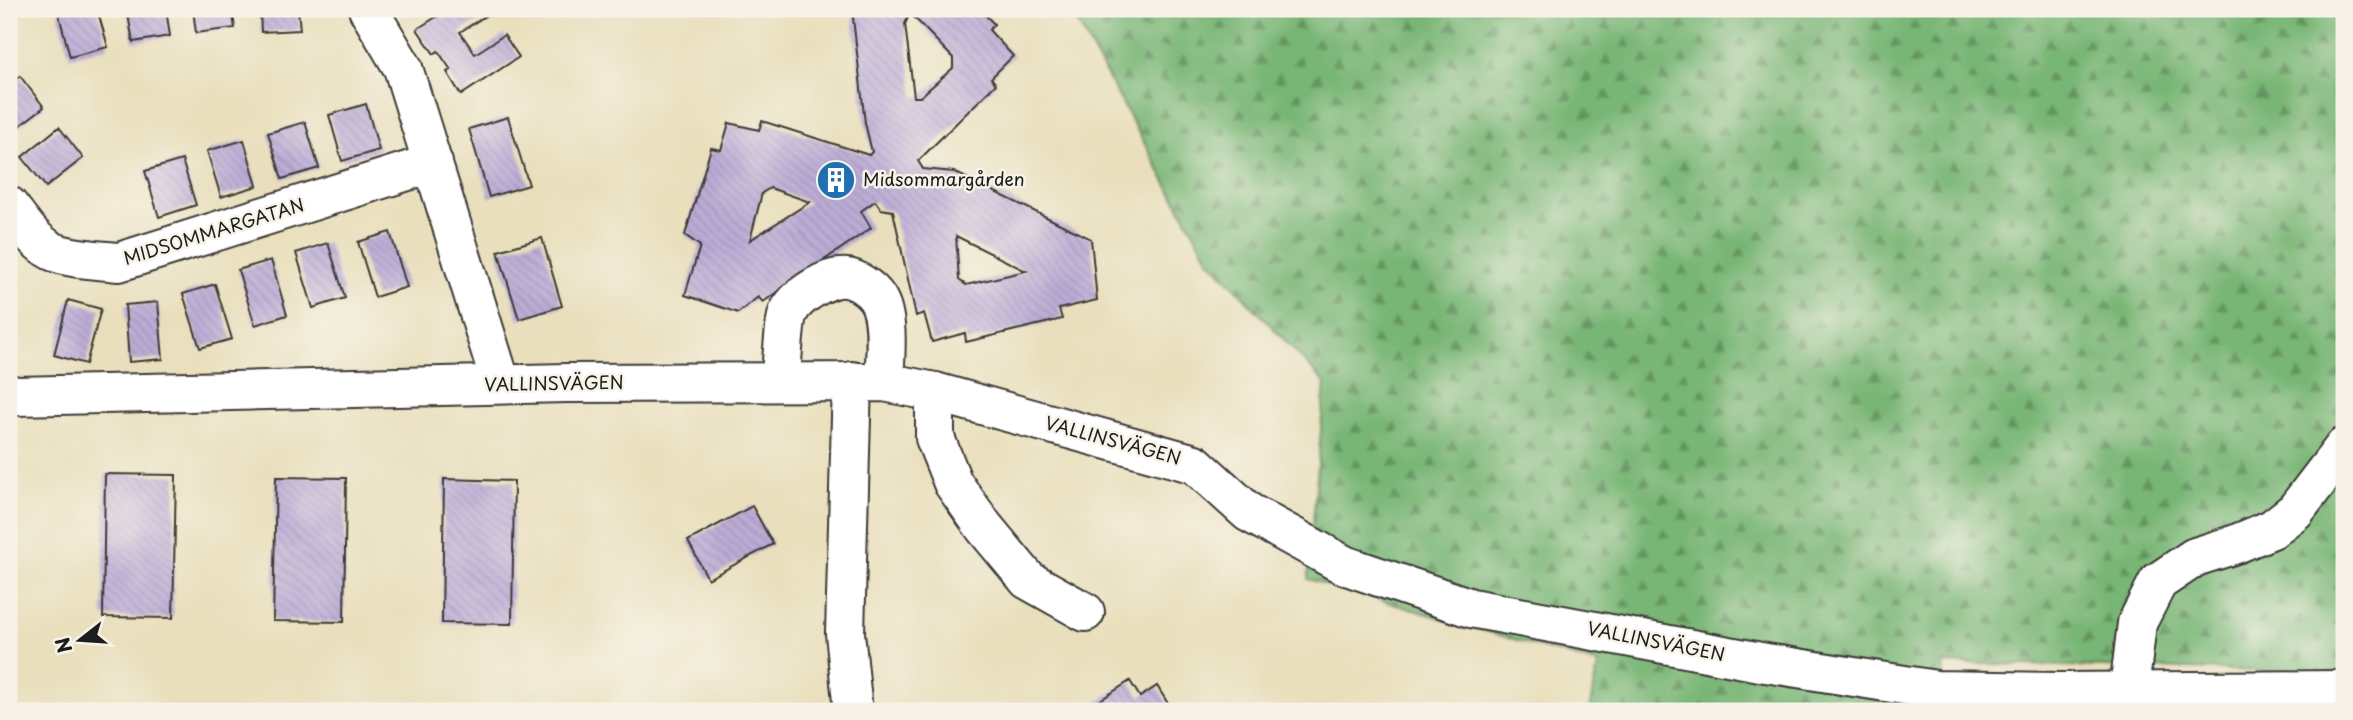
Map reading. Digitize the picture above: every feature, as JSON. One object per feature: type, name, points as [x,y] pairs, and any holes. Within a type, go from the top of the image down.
[{"type":"street","points":[[368,9],[402,68],[501,384]]},
{"type":"street","name":"MIDSOMMARGATAN","points":[[9,205],[31,234],[52,251],[119,261],[433,163]]},
{"type":"street","points":[[780,382],[787,314],[801,297],[822,283],[846,278],[866,286],[878,299],[886,330],[868,382],[845,634],[853,711]]},
{"type":"street","name":"VALLINSVÄGEN","points":[[9,394],[16,396],[501,384],[868,382],[936,392],[1195,464],[1248,512],[1344,565],[1471,608],[1766,663],[1936,690],[2344,690]]},
{"type":"street","points":[[936,392],[935,438],[953,483],[984,527],[1028,580],[1085,612]]},
{"type":"street","points":[[2129,691],[2137,623],[2158,582],[2195,557],[2272,529],[2295,512],[2344,447]]},
{"type":"green space","points":[[1070,9],[2344,9],[2344,673],[1943,663],[1946,711],[1589,711],[1598,664],[1308,579],[1325,383],[1209,260]]},
{"type":"building","points":[[97,9],[108,47],[70,57],[58,11]]},
{"type":"building","points":[[127,9],[166,9],[170,36],[133,42]]},
{"type":"building","points":[[193,9],[232,9],[235,28],[196,33]]},
{"type":"building","points":[[260,9],[298,9],[300,30],[261,32]]},
{"type":"building","points":[[449,9],[496,9],[460,32],[475,54],[504,35],[519,57],[461,95],[447,72],[451,70],[438,51],[434,54],[417,29]]},
{"type":"building","name":"Midsommargården","points":[[852,9],[980,9],[994,24],[989,30],[1013,56],[991,78],[996,84],[918,161],[923,169],[954,172],[1091,239],[1097,300],[1059,309],[1062,319],[966,342],[965,333],[932,342],[924,313],[916,316],[893,211],[881,209],[875,201],[861,211],[871,228],[763,302],[758,297],[738,313],[685,295],[700,246],[685,235],[711,148],[721,150],[729,123],[759,130],[762,121],[869,155],[872,152],[865,123]],"holes":[[[910,13],[953,58],[953,68],[920,97],[914,97],[905,24]],[[770,188],[810,202],[750,240],[762,193]],[[956,236],[1026,271],[966,285],[959,280]]]},
{"type":"building","points":[[20,76],[44,107],[9,134],[9,85]]},
{"type":"building","points":[[366,104],[379,150],[342,161],[329,115]]},
{"type":"building","points":[[508,117],[529,185],[489,197],[469,129]]},
{"type":"building","points":[[305,122],[319,168],[282,179],[268,133]]},
{"type":"building","points":[[59,127],[83,158],[46,187],[22,157]]},
{"type":"building","points":[[244,140],[257,186],[221,197],[207,151]]},
{"type":"building","points":[[182,160],[196,205],[159,217],[145,171]]},
{"type":"building","points":[[390,232],[407,287],[375,297],[358,242]]},
{"type":"building","points":[[542,238],[562,306],[519,319],[498,251]]},
{"type":"building","points":[[328,243],[345,298],[313,308],[296,253]]},
{"type":"building","points":[[271,260],[287,315],[255,325],[238,270]]},
{"type":"building","points":[[215,284],[232,339],[200,348],[183,294]]},
{"type":"building","points":[[68,300],[101,309],[86,364],[54,355]]},
{"type":"building","points":[[158,302],[163,359],[129,362],[125,305]]},
{"type":"building","points":[[105,474],[176,475],[173,618],[103,617]]},
{"type":"building","points":[[276,477],[346,478],[344,622],[273,621]]},
{"type":"building","points":[[444,479],[514,481],[512,624],[442,623]]},
{"type":"building","points":[[752,506],[773,544],[708,579],[688,541]]},
{"type":"building","points":[[1130,681],[1140,697],[1157,686],[1172,710],[1094,711],[1091,706]]},
{"type":"place","name":"Midsommargården","points":[[836,180]]}]
